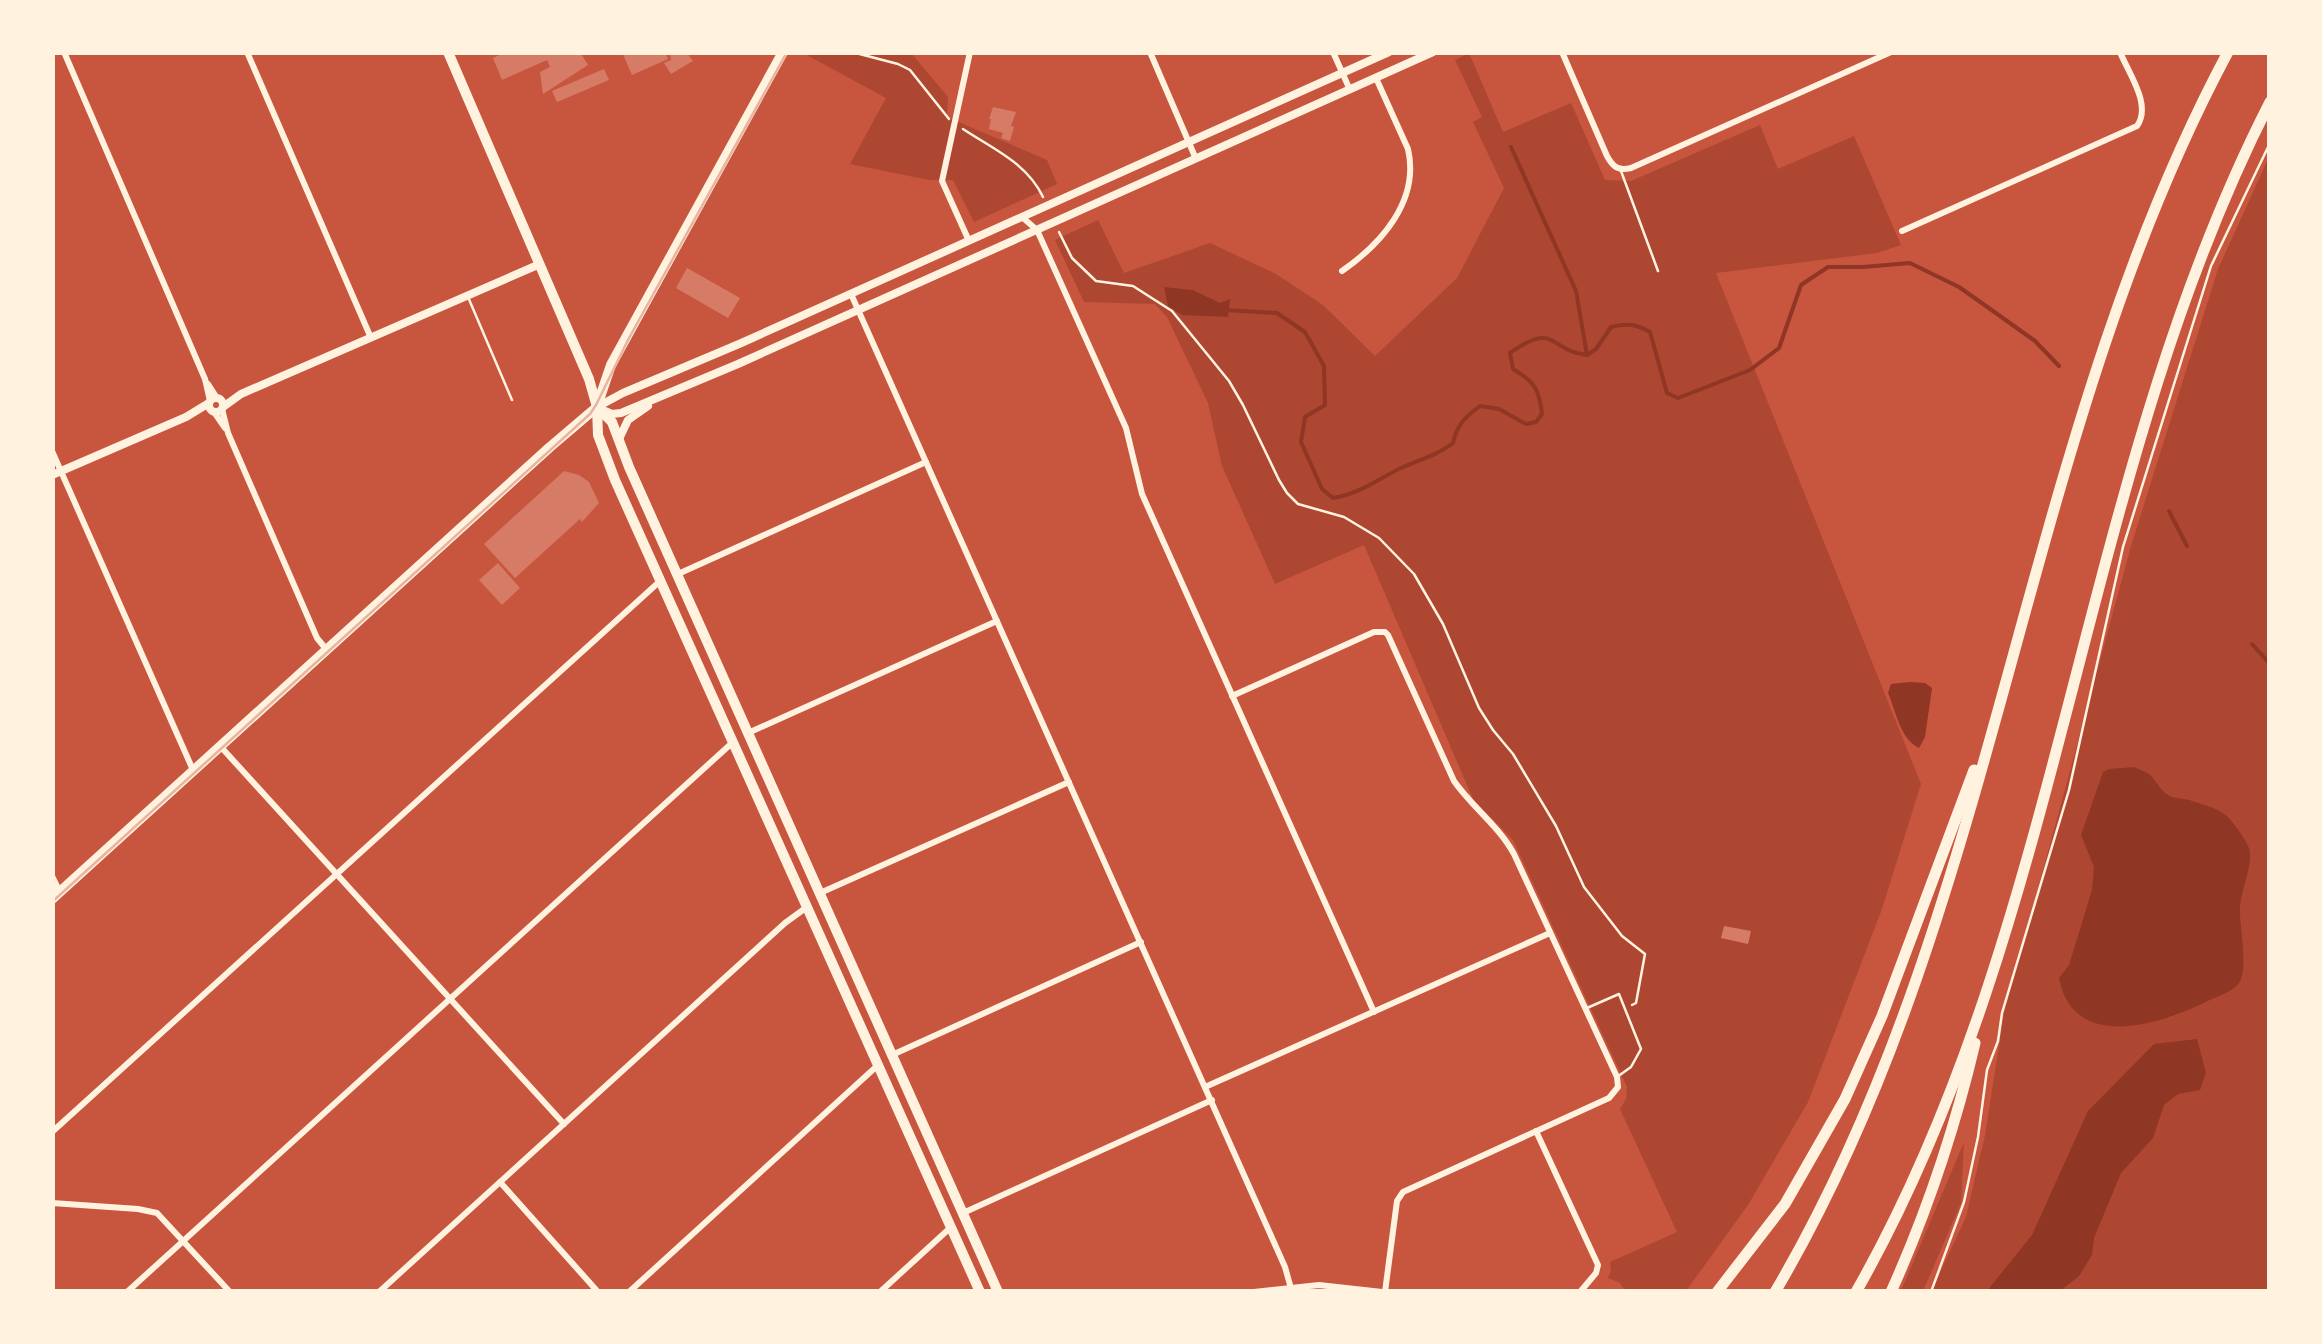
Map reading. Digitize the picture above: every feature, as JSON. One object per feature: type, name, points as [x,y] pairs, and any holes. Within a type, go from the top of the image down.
[{"type":"highway","points":[[1775,1292],[1826,1199],[1892,1048],[1948,887],[2068,460],[2120,300],[2187,132],[2228,52]]},
{"type":"highway","points":[[1856,1292],[1918,1168],[1969,1042],[2024,870],[2150,403],[2176,321],[2206,243],[2270,102]]},
{"type":"highway","points":[[1718,1292],[1785,1204],[1845,1099],[1882,1016],[2006,686]]},
{"type":"highway","points":[[1892,1292],[1942,1162],[1991,976]]},
{"type":"main road","points":[[448,52],[587,374],[597,407],[600,442],[659,582],[980,1292]]},
{"type":"main road","points":[[56,896],[597,407],[613,362],[783,52]]},
{"type":"main road","points":[[597,407],[611,420],[998,1292]]},
{"type":"main road","points":[[764,812],[782,804]]},
{"type":"main road","points":[[914,1147],[930,1140]]},
{"type":"street","points":[[64,52],[317,638],[327,650]]},
{"type":"street","points":[[248,52],[370,338]]},
{"type":"street","points":[[968,241],[942,175],[970,52]]},
{"type":"street","points":[[1150,52],[1196,159]]},
{"type":"street","points":[[1333,52],[1350,90]]},
{"type":"street","points":[[597,407],[1389,52]]},
{"type":"street","points":[[597,407],[616,414],[662,396],[1434,52]]},
{"type":"street","points":[[1562,52],[1606,156],[1620,170],[1892,52]]},
{"type":"street","points":[[1902,232],[2132,130],[2142,121],[2144,110],[2120,52]]},
{"type":"street","points":[[1342,270],[1387,230],[1402,205],[1410,180],[1408,150],[1376,78]]},
{"type":"street","points":[[1022,216],[1037,230],[1126,428],[1142,494],[1374,1012]]},
{"type":"street","points":[[57,473],[540,264]]},
{"type":"street","points":[[851,294],[1286,1267],[1291,1289]]},
{"type":"street","points":[[658,378],[662,396]]},
{"type":"street","points":[[619,440],[628,420],[662,396]]},
{"type":"street","points":[[52,451],[57,473],[193,771]]},
{"type":"street","points":[[678,574],[926,462]]},
{"type":"street","points":[[52,1132],[659,582]]},
{"type":"street","points":[[748,733],[996,620]]},
{"type":"street","points":[[1232,696],[1374,632],[1385,632],[1454,781],[1505,838],[1586,1008],[1618,1087],[1609,1098],[1403,1192],[1397,1201],[1384,1292],[1347,1286],[1254,1292]]},
{"type":"street","points":[[127,1292],[732,743]]},
{"type":"street","points":[[220,746],[564,1124]]},
{"type":"street","points":[[820,893],[1069,782]]},
{"type":"street","points":[[52,876],[56,896]]},
{"type":"street","points":[[379,1292],[807,906]]},
{"type":"street","points":[[1205,1087],[1550,932]]},
{"type":"street","points":[[892,1055],[1141,942]]},
{"type":"street","points":[[629,1292],[877,1066]]},
{"type":"street","points":[[962,1213],[1212,1100]]},
{"type":"street","points":[[1536,1131],[1598,1265],[1580,1292]]},
{"type":"street","points":[[500,1182],[598,1292]]},
{"type":"street","points":[[52,1203],[149,1210],[162,1216],[230,1292]]},
{"type":"street","points":[[880,1292],[950,1228]]},
{"type":"lane","points":[[1620,170],[1658,271]]},
{"type":"lane","points":[[468,295],[512,400]]},
{"type":"lane","points":[[1586,1008],[1619,994],[1641,1049],[1631,1067],[1617,1077]]},
{"type":"path","points":[[1930,1292],[1964,1202],[1987,1070],[2069,790],[2124,547],[2211,266],[2270,144]]},
{"type":"path","points":[[1055,222],[1072,258],[1096,281],[1133,286],[1172,312],[1230,381],[1287,494],[1298,504],[1344,517],[1379,538],[1414,574],[1443,624],[1479,708],[1513,754],[1556,826],[1584,888],[1622,936],[1646,954],[1636,1004],[1625,1008]]},
{"type":"shaded area","points":[[803,53],[911,53],[948,97],[947,117],[1047,160],[1057,184],[974,222],[953,180],[929,180],[850,164],[886,98]]},
{"type":"shaded area","points":[[1469,53],[1503,132],[1571,103],[1605,180],[1631,181],[1760,125],[1778,169],[1854,136],[1901,245],[1877,253],[1716,273],[1921,784],[1882,909],[1808,1102],[1748,1205],[1686,1291],[1625,1291],[1620,1283],[1608,1278],[1610,1262],[1677,1232],[1620,1109],[1627,1087],[1513,840],[1473,799],[1364,545],[1275,584],[1222,466],[1208,403],[1167,317],[1155,304],[1084,302],[1055,240],[1098,220],[1124,273],[1210,243],[1276,274],[1323,305],[1375,356],[1457,278],[1504,188],[1473,122],[1482,117],[1455,60]]},
{"type":"shaded area","points":[[2269,157],[2269,1291],[1931,1292],[1966,1217],[1985,1135],[2004,1014],[2131,546],[2218,269]]},
{"type":"shaded area","points":[[1164,287],[1193,290],[1220,303],[1230,299],[1228,317],[1182,315],[1168,306]]},
{"type":"shaded area","points":[[1910,682],[1932,688],[1925,737],[1919,748],[1903,731],[1888,693],[1891,684]]},
{"type":"shaded area","points":[[2135,767],[2149,774],[2170,796],[2209,806],[2226,815],[2247,844],[2250,860],[2240,907],[2242,976],[2228,992],[2186,1011],[2142,1024],[2099,1024],[2081,1016],[2067,1001],[2059,978],[2069,965],[2092,890],[2094,867],[2081,835],[2103,772]]},
{"type":"shaded area","points":[[2197,1039],[2206,1073],[2200,1090],[2178,1094],[2164,1105],[2153,1138],[2121,1173],[2094,1238],[2092,1255],[2079,1276],[2060,1291],[1987,1291],[2032,1235],[2088,1111],[2154,1044]]},
{"type":"shaded area","points":[[1964,1142],[1961,1203],[1923,1291],[1901,1291]]},
{"type":"building","points":[[506,52],[580,52],[588,65],[543,94],[540,72],[550,67],[547,60],[502,80],[493,58]]},
{"type":"building","points":[[622,52],[665,52],[668,59],[632,75]]},
{"type":"building","points":[[670,52],[686,52],[693,61],[671,74],[664,63],[671,60]]},
{"type":"building","points":[[604,69],[609,80],[557,102],[552,91]]},
{"type":"building","points":[[993,107],[1016,112],[1010,141],[1001,138],[1003,133],[989,129]]},
{"type":"building","points":[[687,268],[740,298],[728,318],[676,288]]},
{"type":"building","points":[[564,471],[589,482],[599,503],[515,578],[484,544]]},
{"type":"building","points":[[498,563],[520,588],[502,605],[479,580]]},
{"type":"building","points":[[1724,926],[1751,931],[1748,944],[1721,938]]},
{"type":"waterway","points":[[1511,147],[1576,291],[1587,355]]},
{"type":"waterway","points":[[1224,310],[1277,313],[1305,332],[1324,366],[1325,405],[1305,417],[1301,442],[1322,489],[1333,498],[1360,490],[1447,447],[1453,443],[1462,422],[1480,406],[1499,409],[1526,424],[1536,422],[1542,414],[1537,392],[1531,382],[1513,369],[1510,353],[1536,339],[1552,340],[1587,355],[1611,327],[1640,327],[1650,332],[1667,393],[1678,398],[1750,370],[1779,348],[1801,285],[1828,267],[1910,263],[1959,287],[2035,341],[2059,366]]},
{"type":"waterway","points":[[2169,511],[2187,546]]},
{"type":"waterway","points":[[2252,644],[2270,664]]},
{"type":"tram line","points":[[52,902],[590,414],[787,52]]}]
